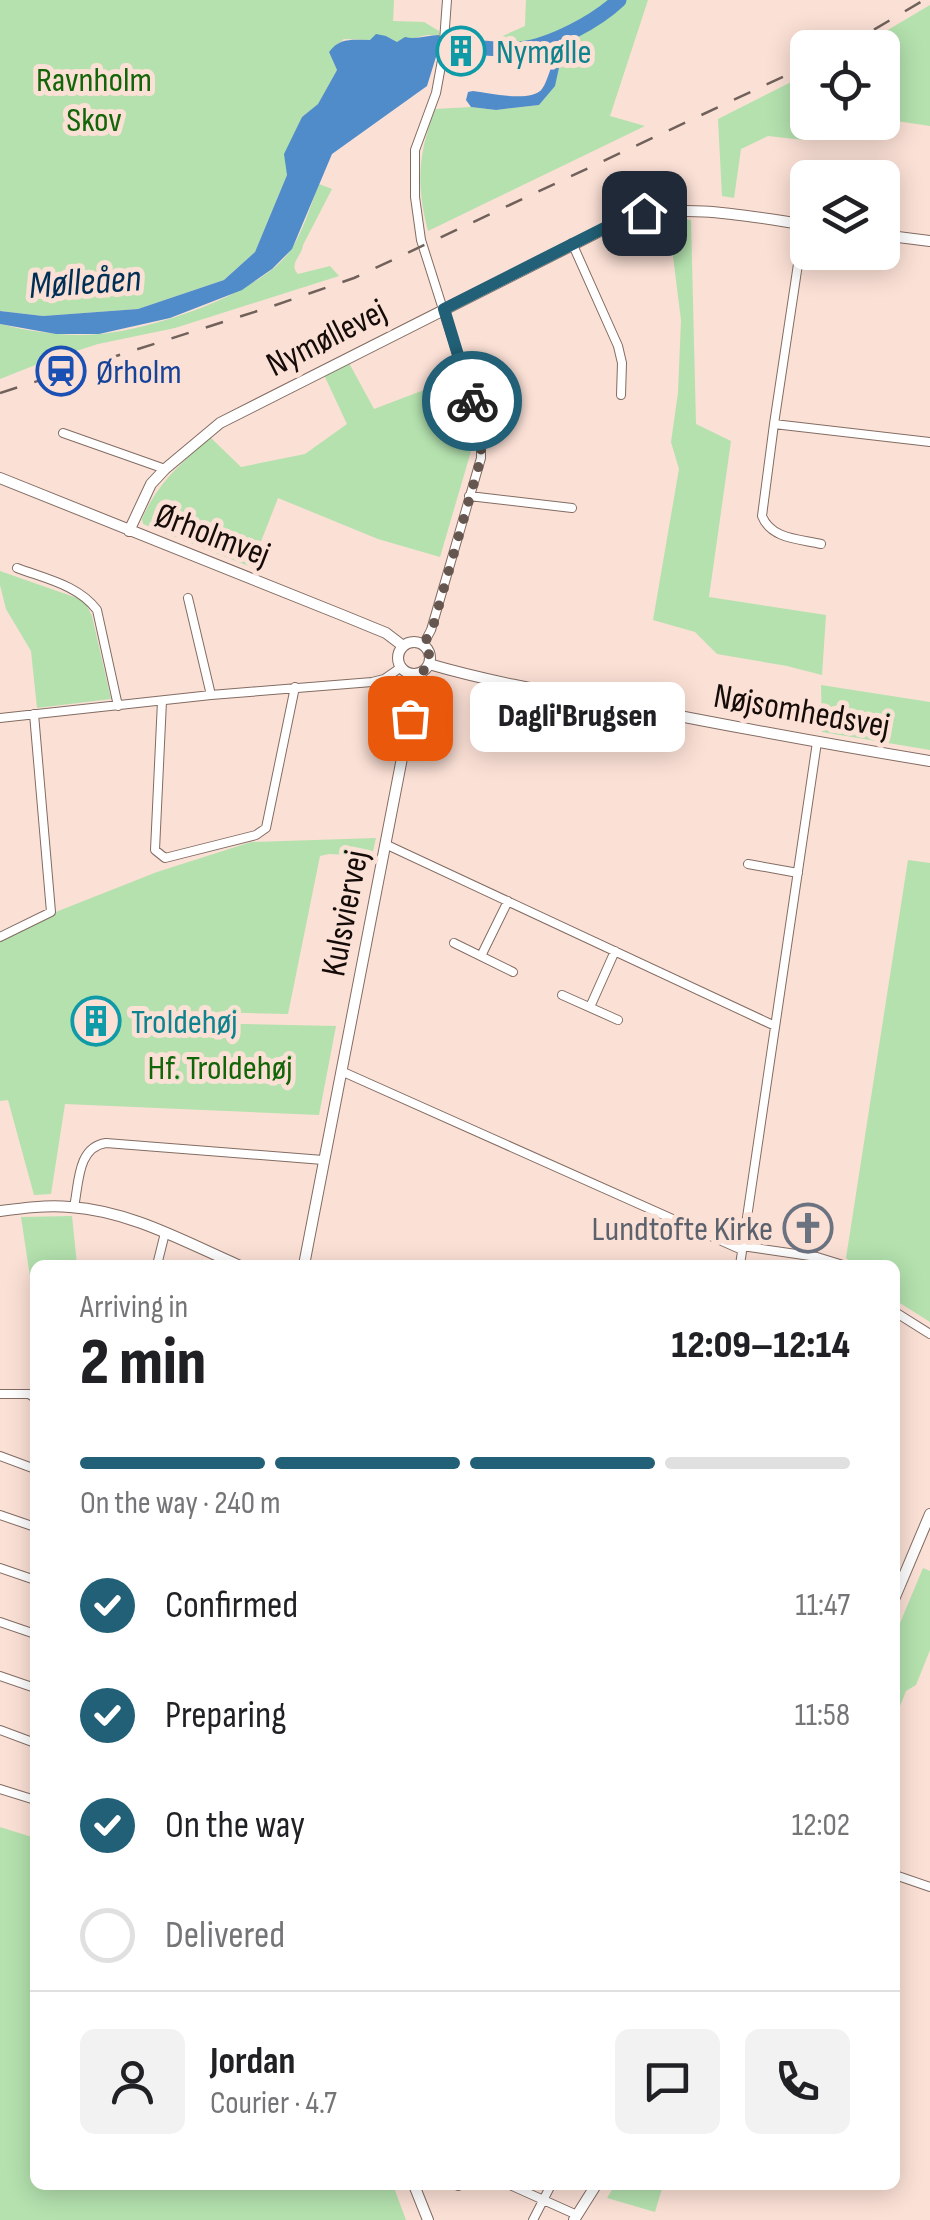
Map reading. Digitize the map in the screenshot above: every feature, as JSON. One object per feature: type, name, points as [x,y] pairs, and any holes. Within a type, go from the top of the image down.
[{"type":"street","points":[[423,645],[432,630],[481,458],[481,430],[419,234],[413,168],[415,150],[434,102],[445,43],[446,0]]},
{"type":"street","name":"Nymøllevej","points":[[130,531],[152,484],[165,468],[202,436],[240,411],[624,218],[665,210],[790,223]]},
{"type":"street","points":[[900,237],[930,241]]},
{"type":"street","points":[[572,243],[618,346],[622,363],[620,395]]},
{"type":"street","points":[[799,270],[762,516],[766,527],[776,534],[821,544]]},
{"type":"street","points":[[774,424],[930,442]]},
{"type":"street","points":[[63,433],[165,468]]},
{"type":"street","name":"Ørholmvej","points":[[0,478],[386,633],[402,646]]},
{"type":"street","points":[[469,496],[572,508]]},
{"type":"street","points":[[17,568],[77,590],[97,610],[118,706]]},
{"type":"street","points":[[188,598],[212,695]]},
{"type":"street","points":[[413,642],[423,645],[430,653],[426,670],[414,675],[400,668],[397,656],[402,646],[413,642]]},
{"type":"street","name":"Nøjsomhedsvej","points":[[429,664],[564,694],[930,761]]},
{"type":"street","points":[[0,718],[372,682],[400,668]]},
{"type":"street","name":"Kulsviervej","points":[[305,1260],[413,701],[414,675]]},
{"type":"street","points":[[162,701],[156,850],[165,858],[256,835],[266,828],[295,687]]},
{"type":"street","points":[[2,937],[51,912],[34,714]]},
{"type":"street","points":[[741,1260],[817,742]]},
{"type":"street","points":[[385,844],[776,1026]]},
{"type":"street","points":[[748,864],[798,873]]},
{"type":"street","points":[[480,956],[508,901]]},
{"type":"street","points":[[454,943],[514,972]]},
{"type":"street","points":[[590,1007],[615,951]]},
{"type":"street","points":[[562,994],[618,1020]]},
{"type":"street","points":[[341,1071],[742,1248],[827,1260]]},
{"type":"street","points":[[74,1207],[85,1155],[96,1144],[324,1160]]},
{"type":"street","points":[[0,1210],[74,1207],[118,1215],[227,1260]]},
{"type":"street","points":[[158,1260],[165,1232]]},
{"type":"street","points":[[900,1315],[930,1334]]},
{"type":"street","points":[[0,1394],[30,1395]]},
{"type":"street","points":[[0,1456],[30,1467]]},
{"type":"street","points":[[0,1514],[30,1525]]},
{"type":"street","points":[[900,1585],[930,1514]]},
{"type":"street","points":[[0,1568],[30,1578]]},
{"type":"street","points":[[0,1622],[30,1632]]},
{"type":"street","points":[[0,1676],[30,1686]]},
{"type":"street","points":[[0,1730],[30,1740]]},
{"type":"street","points":[[0,1789],[30,1798]]},
{"type":"street","points":[[900,1877],[930,1886]]},
{"type":"street","points":[[416,2190],[428,2220]]},
{"type":"street","points":[[521,2190],[576,2217],[593,2190]]},
{"type":"street","points":[[532,2220],[548,2190]]},
{"type":"green space","name":"Ravnholm Skov","points":[[0,0],[394,0],[393,21],[424,22],[439,31],[439,35],[397,42],[386,36],[344,39],[329,52],[337,70],[318,104],[302,117],[287,175],[255,252],[224,280],[138,309],[43,316],[0,311]]},
{"type":"green space","points":[[526,0],[648,0],[610,116],[645,126],[428,231],[421,170],[435,109],[496,110],[539,105],[554,86],[549,59],[541,53],[498,53],[498,38],[525,26]]},
{"type":"green space","points":[[930,5],[930,126],[900,122],[900,30],[888,30]]},
{"type":"green space","points":[[790,83],[790,138],[768,136],[741,149],[734,198],[722,196],[718,119]]},
{"type":"green space","points":[[319,184],[332,189],[294,267],[298,274],[330,266],[339,276],[175,328],[98,344],[0,379],[0,324],[62,334],[121,331],[176,317],[257,280],[292,248]]},
{"type":"green space","points":[[668,217],[691,220],[696,424],[731,441],[709,597],[826,615],[822,675],[717,654],[695,632],[653,620],[679,469],[671,442],[681,320]]},
{"type":"green space","points":[[349,363],[374,409],[453,379],[474,441],[440,557],[378,539],[278,498],[251,567],[143,524],[148,506],[163,484],[210,437],[241,467],[305,454],[347,424],[324,375]]},
{"type":"green space","points":[[0,571],[86,604],[111,699],[37,708],[31,651],[6,609]]},
{"type":"green space","points":[[821,685],[930,702],[930,750],[822,732]]},
{"type":"green space","name":"Hf. Troldehøj","points":[[376,838],[372,856],[320,856],[288,1014],[162,1011],[152,1022],[336,1026],[319,1115],[65,1104],[51,1194],[34,1195],[8,1100],[0,1101],[0,934],[157,872],[251,842]]},
{"type":"green space","points":[[908,860],[930,863],[930,1322],[900,1303],[900,1260],[846,1258]]},
{"type":"green space","points":[[72,1216],[76,1260],[30,1260],[30,1277],[21,1217]]},
{"type":"green space","points":[[923,1568],[930,1571],[930,1650],[916,1685],[906,1691],[900,1706],[900,1623]]},
{"type":"green space","points":[[0,1827],[30,1836],[30,2190],[395,2190],[406,2220],[0,2220]]},
{"type":"green space","points":[[612,2190],[662,2190],[655,2212],[607,2198]]},
{"type":"water","points":[[576,29],[570,51],[560,63],[555,86],[539,105],[496,110],[471,107],[466,100],[468,92],[473,91],[509,96],[537,93],[547,79],[561,36]]},
{"type":"water","points":[[376,34],[397,42],[405,37],[439,35],[440,44],[427,86],[332,154],[292,249],[272,269],[242,290],[170,318],[99,334],[56,334],[0,324],[0,311],[43,316],[138,309],[224,280],[255,252],[287,175],[284,154],[302,117],[318,104],[337,70],[329,52],[342,42],[370,40]]},
{"type":"waterway","name":"Mølleåen","points":[[440,44],[500,49],[532,47],[573,31],[619,0]]},
{"type":"railway","points":[[873,30],[924,0]]},
{"type":"railway","points":[[0,393],[354,278],[790,73]]},
{"type":"way so far","points":[[410,718],[414,675],[426,670],[429,664],[430,653],[423,645],[432,630],[481,458],[481,430],[472,401]]},
{"type":"place","name":"Nymølle","points":[[461,51]]},
{"type":"place","name":"Ørholm","points":[[61,371]]},
{"type":"place","name":"Dagli'Brugsen","points":[[410,718]]},
{"type":"place","name":"Troldehøj","points":[[96,1021]]},
{"type":"place","name":"Lundtofte Kirke","points":[[808,1228]]},
{"type":"route","points":[[472,401],[444,309],[624,218],[644,213]]}]
